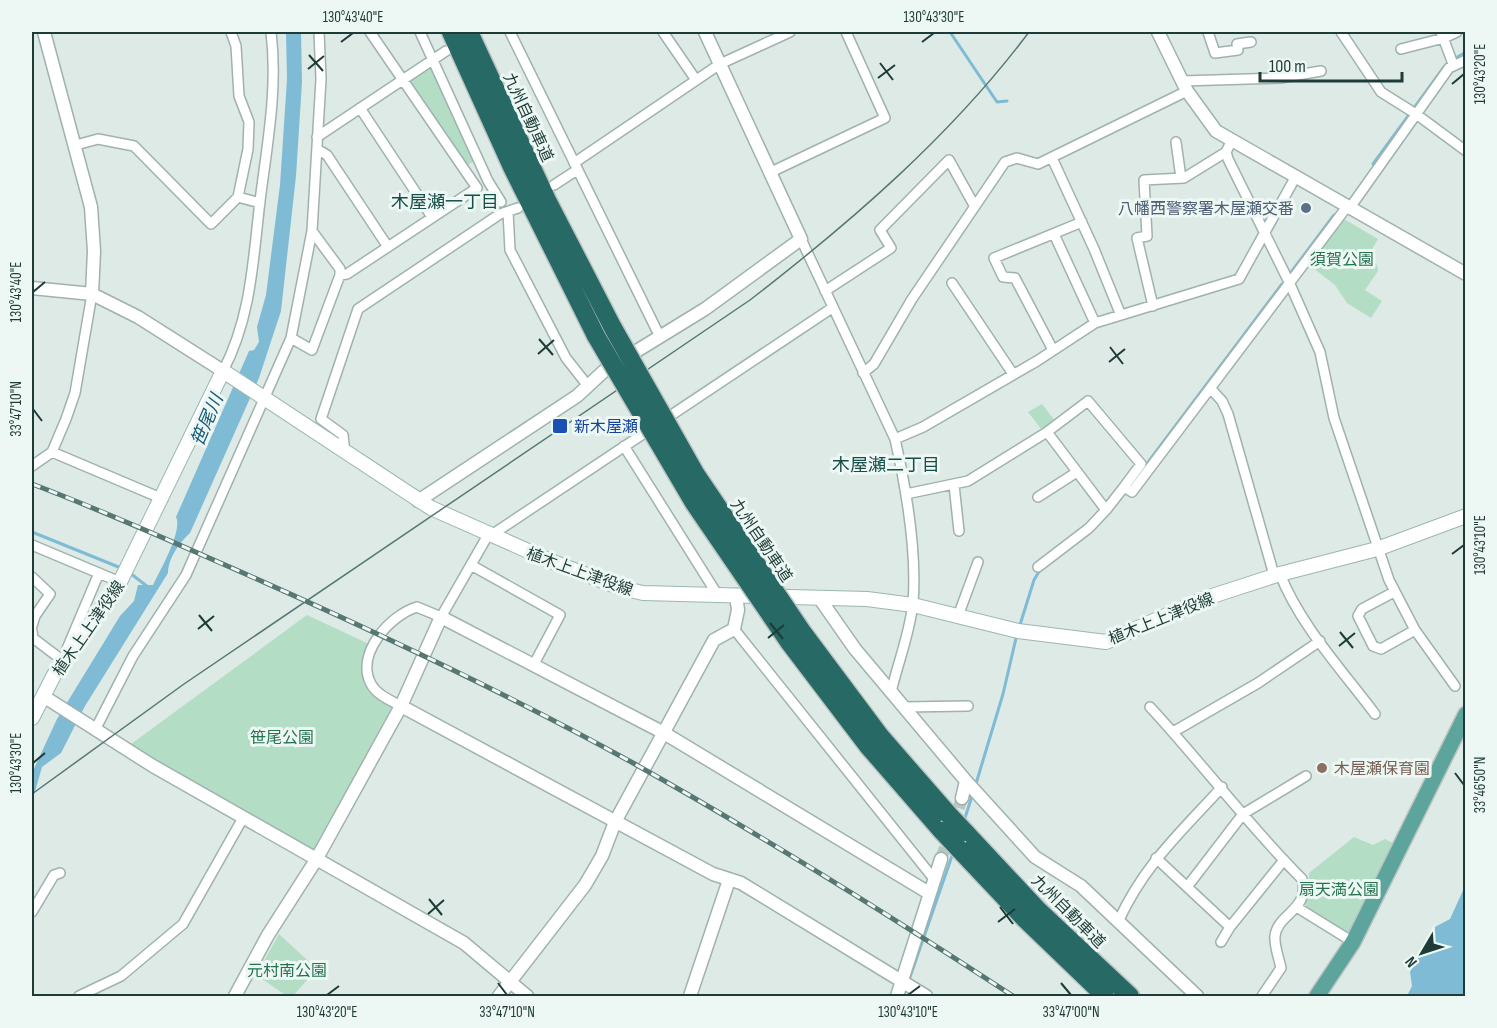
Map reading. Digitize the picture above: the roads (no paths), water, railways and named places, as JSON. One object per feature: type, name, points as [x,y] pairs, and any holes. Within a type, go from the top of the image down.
[{"type":"highway","name":"九州自動車道","points":[[451,32],[512,167],[596,336],[694,503],[796,638],[880,735],[945,823],[1025,919],[1105,996]]},
{"type":"highway","name":"九州自動車道","points":[[469,32],[547,200],[613,328],[694,473],[796,638]]},
{"type":"highway","name":"九州自動車道","points":[[962,841],[1130,996]]},
{"type":"main road","name":"植木上上津役線","points":[[32,717],[47,699],[60,665],[120,582],[225,373],[418,501],[489,536],[621,588],[643,593],[867,599],[913,605],[1018,630],[1106,642],[1206,598],[1277,575],[1377,549],[1466,516]]},
{"type":"main road","points":[[1317,996],[1353,942],[1466,714]]},
{"type":"street","points":[[32,466],[52,452],[75,393],[92,294],[94,251],[91,207],[44,32]]},
{"type":"street","points":[[76,145],[98,139],[134,146],[211,224],[238,197],[248,149],[249,122],[239,96],[236,46],[231,32]]},
{"type":"street","points":[[32,288],[92,294],[138,317],[225,373],[237,344],[254,270],[260,203],[270,135],[273,88],[271,32]]},
{"type":"street","points":[[94,727],[128,665],[186,575],[262,398],[291,338],[312,231],[321,80],[319,32]]},
{"type":"street","points":[[370,32],[477,188]]},
{"type":"street","points":[[420,32],[488,181],[501,202]]},
{"type":"street","points":[[510,32],[660,337]]},
{"type":"street","points":[[663,32],[696,80]]},
{"type":"street","points":[[705,32],[862,373],[895,439],[906,494],[913,605],[891,692]]},
{"type":"street","points":[[554,185],[575,167],[720,64],[786,32]]},
{"type":"street","points":[[769,172],[885,118],[846,32]]},
{"type":"street","points":[[1158,32],[1202,115],[1228,147],[1264,234],[1289,282],[1320,352],[1334,418],[1377,549],[1394,592],[1415,630],[1455,686]]},
{"type":"street","points":[[1208,32],[1215,53],[1238,50],[1237,44],[1251,42]]},
{"type":"street","points":[[1341,32],[1381,92],[1413,112],[1466,151]]},
{"type":"street","points":[[1401,49],[1457,32]]},
{"type":"street","points":[[1442,35],[1456,61],[1466,71]]},
{"type":"street","points":[[317,137],[446,51]]},
{"type":"street","points":[[1126,489],[1132,492],[1289,282],[1348,208],[1413,112],[1456,61]]},
{"type":"street","points":[[862,373],[874,364],[974,205],[1005,162],[1017,158],[1038,164],[1185,86],[1280,78],[1321,71]]},
{"type":"street","points":[[360,108],[432,217]]},
{"type":"street","points":[[1176,142],[1181,178]]},
{"type":"street","points":[[1153,306],[1137,237],[1147,236],[1144,180],[1181,178],[1228,147]]},
{"type":"street","points":[[1228,147],[1294,178],[1466,274]]},
{"type":"street","points":[[317,149],[327,155],[388,247]]},
{"type":"street","points":[[1052,158],[1120,313]]},
{"type":"street","points":[[825,291],[891,248],[880,230],[949,160],[974,205]]},
{"type":"street","points":[[895,439],[922,427],[1095,323],[1120,313],[1153,306],[1239,279],[1294,178]]},
{"type":"street","points":[[340,275],[347,274],[488,181]]},
{"type":"street","points":[[238,197],[260,203]]},
{"type":"street","points":[[345,453],[343,435],[321,419],[358,309],[500,214],[518,208]]},
{"type":"street","points":[[508,212],[510,250],[566,358],[588,386]]},
{"type":"street","points":[[1053,350],[1015,278],[1003,277],[994,258],[1082,222]]},
{"type":"street","points":[[291,338],[312,350],[340,275],[340,269],[312,231]]},
{"type":"street","points":[[1054,234],[1095,323]]},
{"type":"street","points":[[418,501],[577,396],[604,371],[705,309],[801,239]]},
{"type":"street","points":[[952,283],[1013,374]]},
{"type":"street","points":[[235,996],[268,935],[316,860],[401,706],[441,616],[489,536],[832,308]]},
{"type":"street","points":[[1210,389],[1222,401],[1228,414],[1277,575],[1320,641],[1375,714]]},
{"type":"street","points":[[906,494],[968,481],[1047,432],[1088,401],[1141,464],[1126,489],[1089,528],[1038,567]]},
{"type":"street","points":[[1047,432],[1106,510]]},
{"type":"street","points":[[624,446],[717,594]]},
{"type":"street","points":[[52,452],[163,499]]},
{"type":"street","points":[[1038,497],[1077,472]]},
{"type":"street","points":[[954,485],[959,531]]},
{"type":"street","points":[[32,545],[120,582]]},
{"type":"street","points":[[958,616],[978,561]]},
{"type":"street","points":[[471,565],[560,615],[534,664]]},
{"type":"street","points":[[32,631],[33,638],[60,665],[99,573]]},
{"type":"street","points":[[32,577],[51,594],[34,616],[32,626]]},
{"type":"street","points":[[1394,592],[1362,609],[1358,616],[1372,646],[1381,650],[1415,630]]},
{"type":"street","points":[[500,996],[585,885],[602,856],[615,822],[714,640],[734,629],[738,610],[736,595]]},
{"type":"street","points":[[820,599],[855,649],[971,787],[1035,857],[1081,886],[1197,996]]},
{"type":"street","points":[[926,996],[741,883],[615,822],[491,752],[382,696],[371,684],[367,671],[380,633],[397,616],[417,607],[441,616],[664,733],[929,892]]},
{"type":"street","points":[[734,629],[934,879]]},
{"type":"street","points":[[1173,732],[1258,683],[1320,641]]},
{"type":"street","points":[[47,699],[153,766],[464,943],[509,984],[527,996]]},
{"type":"street","points":[[904,707],[968,706]]},
{"type":"street","points":[[1150,707],[1302,879],[1304,886],[1298,908],[1278,927],[1275,935],[1281,968],[1262,996]]},
{"type":"street","points":[[1187,887],[1243,814],[1306,776]]},
{"type":"street","points":[[962,798],[971,787]]},
{"type":"street","points":[[1118,922],[1132,891],[1156,858],[1222,787]]},
{"type":"street","points":[[79,996],[121,976],[183,924],[243,818]]},
{"type":"street","points":[[1156,858],[1230,927]]},
{"type":"street","points":[[897,996],[906,983],[929,892],[941,859]]},
{"type":"street","points":[[1221,942],[1230,927],[1284,860]]},
{"type":"street","points":[[32,912],[54,875],[60,873]]},
{"type":"street","points":[[690,996],[729,879]]},
{"type":"street","points":[[1298,908],[1353,942]]},
{"type":"water","points":[[286,32],[301,32],[302,82],[296,176],[281,311],[259,378],[190,533],[175,552],[168,573],[85,706],[61,753],[42,767],[32,802],[32,773],[57,719],[120,616],[134,601],[138,585],[153,585],[174,541],[176,517],[249,351],[254,350],[259,342],[257,327],[266,295],[280,185],[287,79]]},
{"type":"water","points":[[1465,886],[1465,996],[1407,996],[1412,986],[1410,972],[1433,928],[1450,919]]},
{"type":"waterway","points":[[950,32],[997,102],[1007,101]]},
{"type":"waterway","points":[[1454,59],[1466,52]]},
{"type":"waterway","points":[[1373,164],[1444,67]]},
{"type":"waterway","points":[[1289,275],[1334,215]]},
{"type":"waterway","points":[[1143,469],[1282,284]]},
{"type":"waterway","points":[[1097,525],[1109,512]]},
{"type":"waterway","points":[[32,532],[121,568]]},
{"type":"waterway","points":[[1019,628],[1034,580],[1040,570]]},
{"type":"waterway","points":[[130,573],[148,587]]},
{"type":"waterway","points":[[975,787],[1003,694],[1017,634]]},
{"type":"waterway","points":[[964,821],[973,793]]},
{"type":"waterway","points":[[909,980],[953,853]]},
{"type":"waterway","points":[[903,996],[906,989]]},
{"type":"tunnel","points":[[941,859],[962,798]]},
{"type":"tram line","points":[[32,794],[184,684],[750,300],[825,240],[934,141],[999,70],[1029,32]]},
{"type":"railway","points":[[32,484],[132,524],[283,591],[435,661],[535,711],[633,763],[778,847],[1013,996]]},
{"type":"place","name":"八幡西警察署木屋瀬交番","points":[[1306,208]]},
{"type":"place","name":"新木屋瀬","points":[[560,426]]},
{"type":"place","name":"木屋瀬保育園","points":[[1322,768]]},
{"type":"district","name":"木屋瀬一丁目","points":[[445,202]]},
{"type":"district","name":"木屋瀬二丁目","points":[[886,465]]},
{"type":"park label","name":"須賀公園","points":[[1342,259]]},
{"type":"park label","name":"笹尾公園","points":[[282,737]]},
{"type":"park label","name":"扇天満公園","points":[[1339,889]]},
{"type":"park label","name":"元村南公園","points":[[287,970]]},
{"type":"water label","name":"笹尾川","points":[[207,420]]}]
